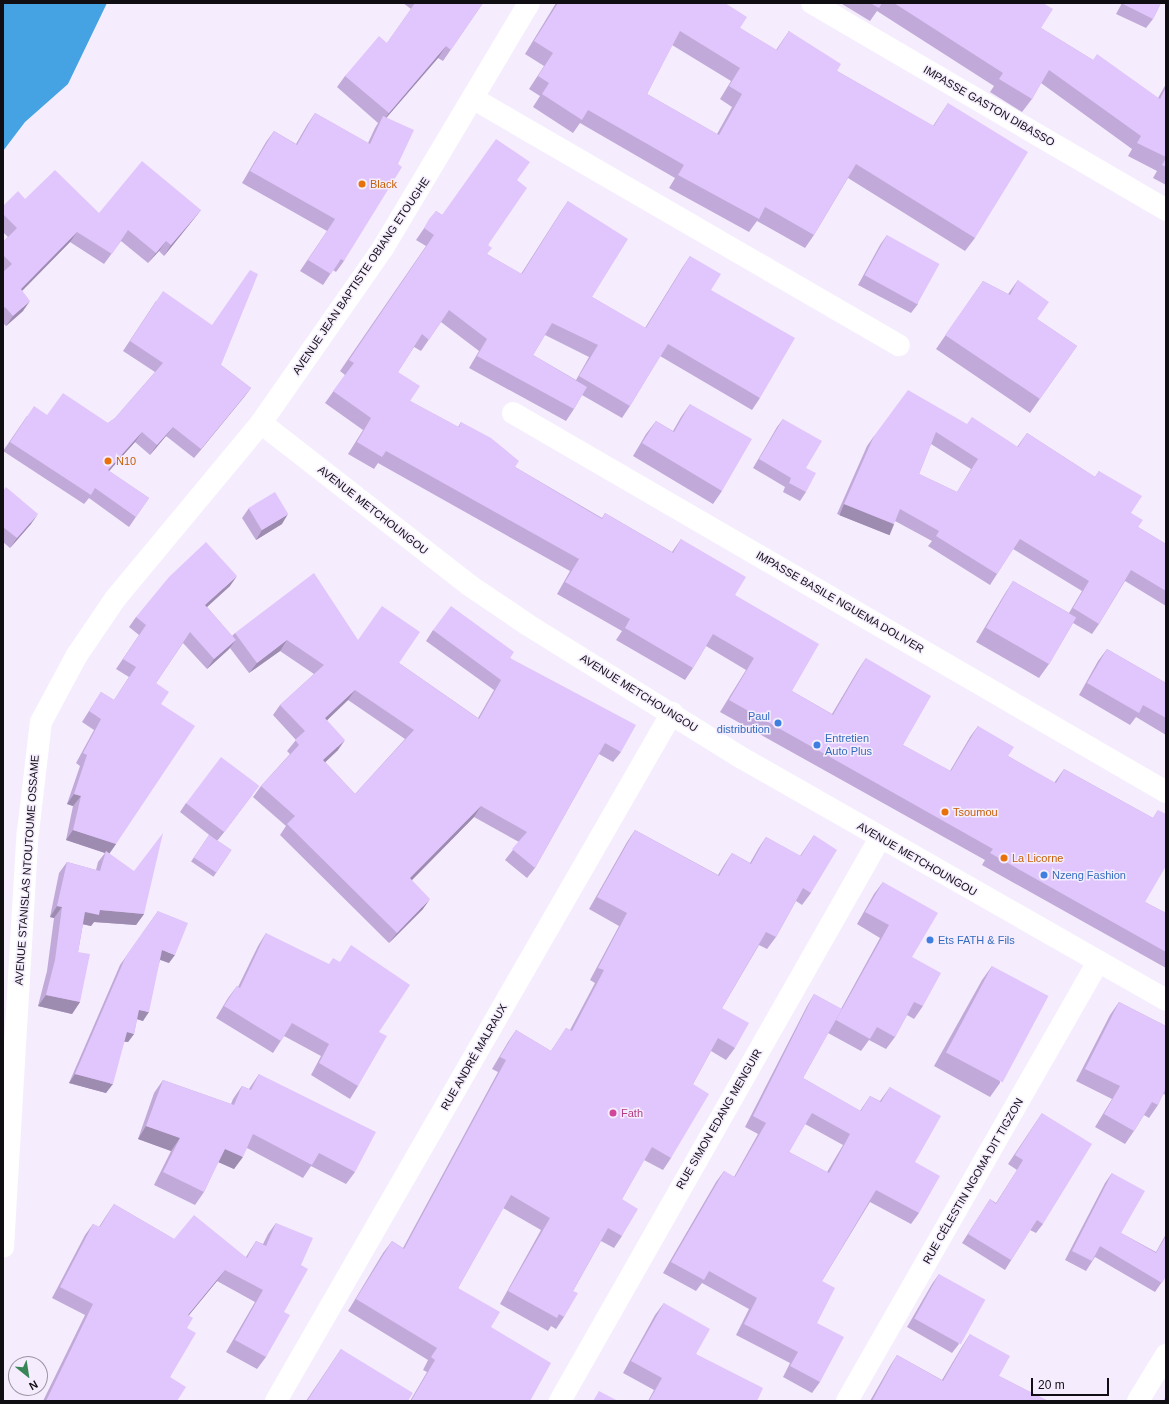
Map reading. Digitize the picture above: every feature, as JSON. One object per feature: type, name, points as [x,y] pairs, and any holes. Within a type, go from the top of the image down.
[{"type":"street","name":"AVENUE JEAN BAPTISTE OBIANG ETOUGHE","points":[[261,422],[383,248],[474,98],[528,3]]},
{"type":"street","name":"IMPASSE GASTON DIBASSO","points":[[812,3],[1166,210]]},
{"type":"street","points":[[474,98],[899,345]]},
{"type":"street","name":"IMPASSE BASILE NGUEMA DOLIVER","points":[[513,413],[1166,792]]},
{"type":"street","name":"AVENUE METCHOUNGOU","points":[[261,422],[469,585],[672,713],[880,838],[1166,1000]]},
{"type":"street","name":"AVENUE STANISLAS NTOUTOUME OSSAME","points":[[3,1247],[28,832],[42,722],[76,655],[115,599],[261,422]]},
{"type":"street","name":"RUE ANDRÉ MALRAUX","points":[[276,1401],[672,713]]},
{"type":"street","name":"RUE SIMON EDANG MENGUIR","points":[[560,1401],[880,838]]},
{"type":"street","name":"RUE CÉLESTIN NGOMA DIT TIGZON","points":[[847,1401],[1098,962]]},
{"type":"street","points":[[1138,1401],[1166,1355]]},
{"type":"water","points":[[3,3],[107,3],[68,84],[25,122],[3,151]]},
{"type":"building","points":[[415,3],[483,3],[451,50],[446,46],[389,113],[345,76],[379,36],[387,43]]},
{"type":"building","points":[[558,3],[725,3],[747,17],[740,28],[777,50],[789,31],[841,64],[837,71],[934,126],[948,103],[1028,152],[975,238],[856,164],[814,235],[765,207],[759,219],[678,175],[684,165],[588,110],[582,120],[542,94],[549,83],[538,76],[553,53],[534,41]],"holes":[[[680,31],[740,68],[729,86],[742,94],[719,135],[647,94]]]},
{"type":"building","points":[[870,3],[882,3],[879,8]]},
{"type":"building","points":[[894,3],[1043,3],[1053,9],[1041,28],[1093,60],[1097,54],[1160,99],[1166,87],[1166,157],[1137,143],[1141,136],[1049,70],[1032,99],[999,79],[1003,73]]},
{"type":"building","points":[[1161,3],[1153,19],[1123,4]]},
{"type":"building","points":[[315,113],[370,144],[383,116],[414,130],[398,164],[402,167],[344,261],[341,259],[331,274],[308,260],[335,219],[250,171],[274,131],[297,145]]},
{"type":"building","points":[[496,139],[530,162],[517,180],[527,188],[488,245],[492,248],[487,254],[522,274],[568,201],[628,239],[592,297],[646,328],[690,256],[721,274],[711,290],[795,338],[760,398],[668,344],[630,406],[579,376],[598,345],[552,323],[533,355],[587,387],[574,409],[477,356],[487,339],[449,310],[429,340],[422,334],[398,372],[420,386],[410,401],[459,427],[461,422],[491,438],[519,461],[515,467],[602,519],[605,513],[673,553],[681,539],[746,577],[735,595],[819,644],[792,691],[833,715],[866,658],[931,696],[903,745],[951,771],[978,726],[1014,747],[1008,756],[1056,783],[1064,769],[1153,818],[1158,810],[1166,814],[1166,866],[1145,902],[1166,913],[1166,952],[990,853],[993,849],[729,700],[754,658],[713,634],[693,668],[625,628],[630,619],[565,582],[579,559],[386,451],[382,457],[357,442],[371,418],[333,391],[354,363],[349,360],[434,235],[424,228],[429,219],[436,211],[442,215]]},
{"type":"building","points":[[1166,158],[1166,167],[1162,165]]},
{"type":"building","points":[[142,161],[201,210],[171,245],[166,241],[156,253],[128,230],[112,254],[77,232],[21,289],[30,301],[13,316],[5,307],[3,309],[3,272],[12,264],[3,255],[3,242],[17,228],[3,214],[3,206],[18,191],[25,199],[55,170],[99,213]]},
{"type":"building","points":[[887,235],[939,264],[917,304],[865,275]]},
{"type":"building","points":[[250,270],[258,274],[221,365],[251,388],[201,449],[173,427],[157,445],[142,432],[108,470],[149,498],[136,517],[95,488],[91,495],[10,442],[34,406],[47,415],[63,393],[108,423],[115,418],[163,363],[130,341],[163,291],[212,325]]},
{"type":"building","points":[[1018,280],[1049,302],[1037,319],[1077,346],[1040,399],[945,335],[983,281],[1010,295]]},
{"type":"building","points":[[908,390],[967,424],[972,417],[1018,447],[1027,433],[1095,477],[1099,471],[1142,496],[1131,513],[1143,520],[1138,527],[1166,544],[1166,591],[1131,570],[1099,624],[1073,608],[1089,581],[1020,539],[997,574],[936,536],[939,531],[900,509],[894,524],[844,504],[874,436]],"holes":[[[936,432],[978,459],[957,492],[919,474]]]},
{"type":"building","points":[[690,404],[752,439],[722,491],[642,443],[656,421],[674,432]]},
{"type":"building","points":[[783,419],[822,441],[806,468],[816,473],[806,492],[789,483],[791,478],[759,459]]},
{"type":"building","points":[[6,487],[38,514],[17,538],[3,527],[3,491]]},
{"type":"building","points":[[275,492],[288,514],[262,530],[248,508]]},
{"type":"building","points":[[206,542],[237,576],[205,605],[236,640],[214,659],[190,632],[156,683],[169,692],[161,704],[195,726],[116,844],[73,830],[81,796],[74,794],[87,755],[83,753],[101,719],[89,711],[101,692],[114,700],[136,667],[123,659],[146,625],[136,617],[169,577]]},
{"type":"building","points":[[314,573],[358,640],[382,606],[420,632],[399,663],[479,719],[501,680],[433,630],[451,606],[514,652],[510,658],[636,725],[621,752],[605,743],[535,868],[512,849],[527,832],[481,806],[410,878],[430,899],[397,933],[287,824],[295,816],[261,786],[299,745],[295,740],[305,731],[280,705],[324,665],[287,640],[257,663],[235,633]],"holes":[[[355,690],[414,730],[355,794],[323,760],[345,740],[325,718]]]},
{"type":"building","points":[[1013,581],[1076,618],[1049,664],[986,628]]},
{"type":"building","points":[[1107,649],[1166,683],[1166,718],[1143,705],[1139,713],[1087,683]]},
{"type":"building","points":[[221,757],[259,786],[224,832],[186,803]]},
{"type":"building","points":[[635,830],[719,876],[732,853],[751,864],[766,837],[801,856],[814,835],[837,850],[811,893],[803,888],[776,937],[766,932],[722,1008],[749,1023],[735,1048],[718,1038],[693,1084],[709,1094],[671,1158],[652,1147],[622,1199],[638,1209],[622,1236],[608,1228],[573,1291],[578,1293],[564,1317],[559,1314],[557,1318],[508,1291],[550,1218],[511,1195],[458,1288],[500,1312],[491,1327],[551,1363],[530,1401],[411,1401],[435,1360],[431,1357],[437,1348],[356,1299],[392,1241],[404,1249],[506,1060],[500,1057],[516,1030],[551,1051],[566,1028],[572,1031],[604,970],[598,968],[627,913],[597,897]]},
{"type":"building","points":[[163,833],[144,914],[100,910],[99,915],[85,912],[78,952],[90,954],[80,1002],[46,995],[55,960],[62,907],[57,906],[67,862],[100,871],[106,851],[134,871]]},
{"type":"building","points":[[209,835],[231,850],[216,872],[194,857]]},
{"type":"building","points":[[883,882],[938,913],[912,957],[941,973],[923,1006],[914,1002],[895,1037],[877,1027],[870,1039],[836,1020],[889,925],[865,912]]},
{"type":"building","points":[[158,911],[188,923],[175,955],[162,950],[149,1012],[139,1010],[134,1034],[127,1032],[113,1084],[75,1074],[126,956]]},
{"type":"building","points":[[266,933],[329,964],[333,958],[340,962],[351,945],[410,985],[379,1032],[387,1036],[358,1086],[319,1063],[329,1044],[292,1023],[281,1041],[224,1006],[237,986],[240,988]]},
{"type":"building","points":[[992,966],[1049,996],[1003,1083],[946,1053]]},
{"type":"building","points":[[814,994],[842,1009],[803,1078],[861,1111],[870,1096],[881,1102],[890,1087],[941,1116],[915,1162],[940,1176],[919,1213],[876,1190],[822,1281],[835,1288],[817,1323],[844,1337],[820,1382],[790,1366],[798,1352],[744,1324],[757,1298],[709,1271],[704,1280],[671,1262],[724,1171],[735,1177],[766,1123],[753,1116]],"holes":[[[812,1113],[850,1134],[829,1173],[789,1152]]]},
{"type":"building","points":[[1119,1002],[1166,1026],[1166,1088],[1158,1105],[1152,1102],[1134,1131],[1104,1114],[1120,1086],[1085,1069]]},
{"type":"building","points":[[259,1074],[376,1132],[355,1172],[319,1153],[312,1165],[253,1134],[243,1157],[225,1149],[204,1192],[163,1172],[180,1138],[146,1126],[163,1080],[234,1105],[242,1086],[251,1090]]},
{"type":"building","points":[[1042,1113],[1092,1144],[1043,1224],[1037,1220],[1011,1260],[968,1234],[990,1199],[996,1204],[1023,1160],[1015,1155]]},
{"type":"building","points":[[1112,1173],[1145,1191],[1121,1233],[1156,1253],[1166,1236],[1166,1276],[1162,1283],[1100,1246],[1092,1261],[1072,1251]]},
{"type":"building","points":[[114,1204],[174,1239],[194,1215],[247,1258],[256,1241],[266,1246],[276,1223],[313,1238],[301,1265],[308,1269],[284,1312],[290,1315],[266,1357],[235,1340],[263,1290],[225,1270],[188,1315],[193,1318],[187,1328],[196,1333],[170,1377],[186,1387],[177,1401],[46,1401],[93,1304],[60,1287],[93,1224],[100,1227]]},
{"type":"building","points":[[939,1274],[985,1300],[961,1344],[914,1319]]},
{"type":"building","points":[[664,1303],[710,1329],[696,1354],[763,1388],[757,1401],[649,1401],[662,1378],[631,1361]]},
{"type":"building","points":[[970,1334],[1010,1356],[999,1376],[1048,1401],[872,1401],[897,1355],[943,1381]]},
{"type":"building","points":[[341,1349],[413,1393],[408,1401],[307,1401]]},
{"type":"building","points":[[599,1391],[618,1401],[593,1401]]},
{"type":"place","name":"Black","points":[[362,184]]},
{"type":"place","name":"N10","points":[[108,461]]},
{"type":"place","name":"Paul distribution","points":[[778,723]]},
{"type":"place","name":"Entretien Auto Plus","points":[[817,745]]},
{"type":"place","name":"Tsoumou","points":[[945,812]]},
{"type":"place","name":"La Licorne","points":[[1004,858]]},
{"type":"place","name":"Nzeng Fashion","points":[[1044,875]]},
{"type":"place","name":"Ets FATH & Fils","points":[[930,940]]},
{"type":"place","name":"Fath","points":[[613,1113]]}]
